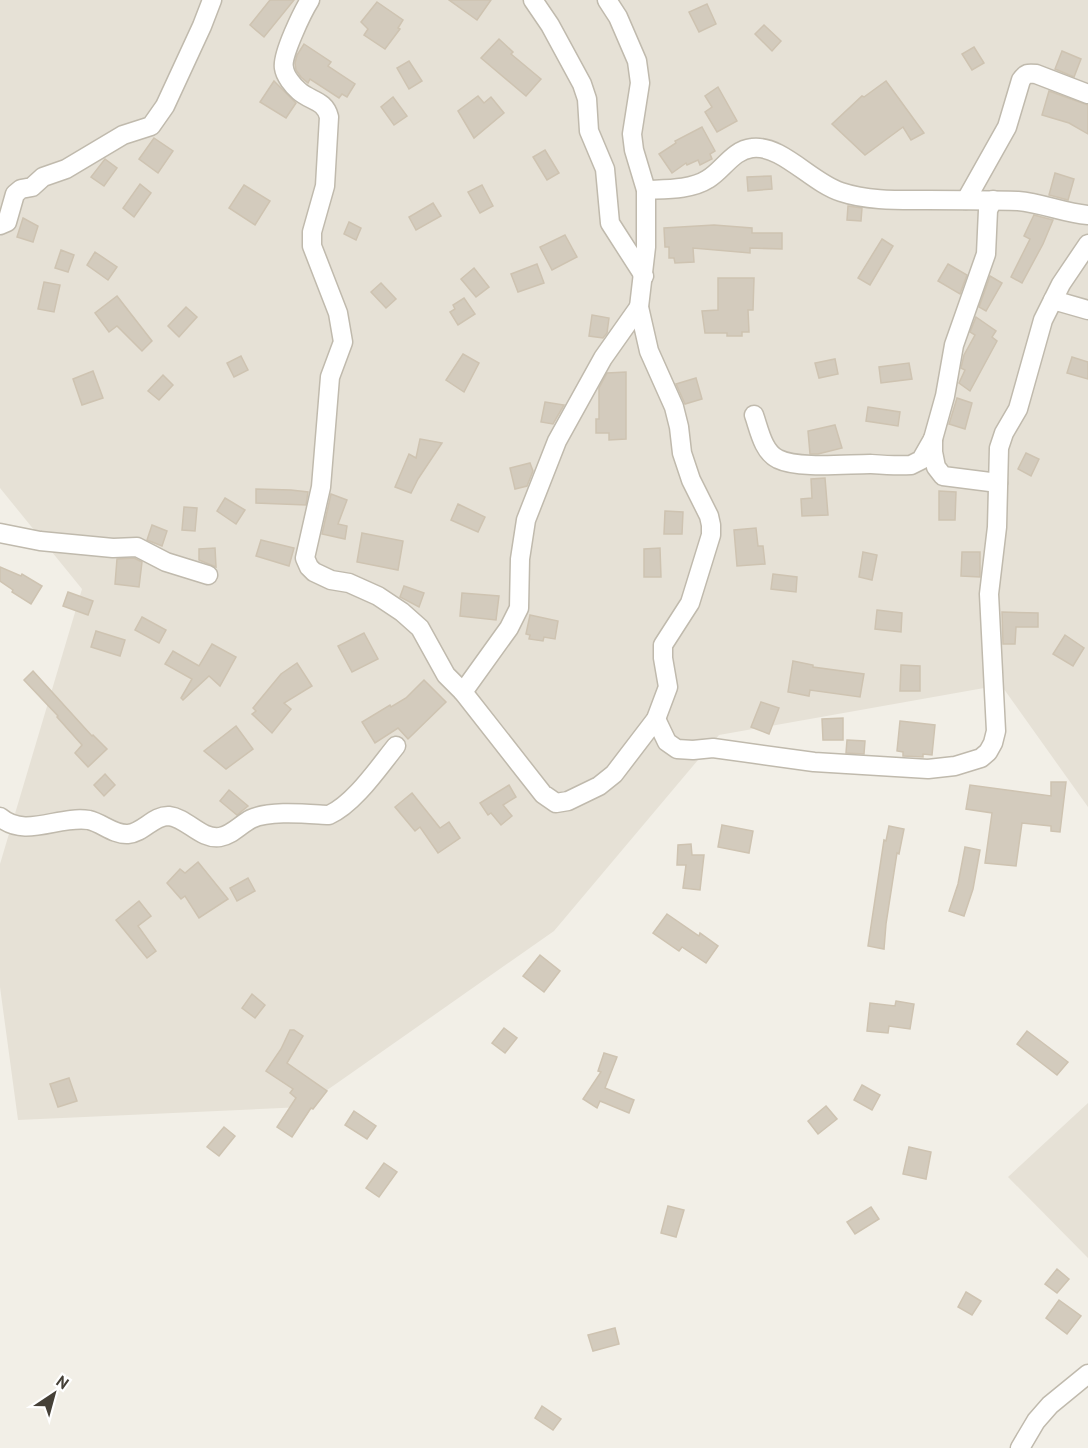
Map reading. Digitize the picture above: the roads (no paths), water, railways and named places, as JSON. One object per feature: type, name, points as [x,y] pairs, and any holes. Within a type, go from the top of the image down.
[{"type":"street","points":[[0,225],[7,222],[15,194],[21,189],[32,187],[43,177],[66,169],[123,135],[151,126],[165,106],[212,0]]},
{"type":"street","points":[[310,0],[296,24],[284,61],[284,69],[289,80],[299,92],[320,102],[327,110],[325,186],[312,232],[312,246],[338,313],[343,342],[330,377],[321,487],[305,558],[314,572],[378,596],[402,612],[420,628],[446,675],[463,692],[543,794],[556,802],[568,801],[587,793],[614,774],[656,719],[668,687],[663,645],[690,603],[705,555],[711,525],[682,453],[674,407],[649,351],[639,307],[646,247],[646,190],[634,150],[632,134],[640,83],[637,61],[618,17],[607,0]]},
{"type":"street","points":[[533,0],[550,25],[582,84],[587,99],[593,144],[605,169],[610,223],[644,276]]},
{"type":"street","points":[[966,200],[999,143],[1021,80],[1025,75],[1036,74],[1088,94]]},
{"type":"street","points":[[646,190],[696,185],[709,179],[730,159],[750,148],[768,149],[840,192],[885,200],[993,200],[1039,203],[1088,215]]},
{"type":"street","points":[[754,415],[771,454],[789,462],[818,465],[912,465],[921,460],[933,439],[945,396],[954,345],[986,254],[988,210],[993,200]]},
{"type":"street","points":[[656,719],[668,742],[677,749],[713,748],[814,762],[928,768],[954,766],[981,758],[988,752],[996,731],[989,594],[997,527],[999,448],[1004,433],[1018,409],[1043,320],[1061,285],[1088,244]]},
{"type":"street","points":[[1053,300],[1088,310]]},
{"type":"street","points":[[463,692],[509,628],[519,608],[520,559],[526,520],[557,441],[603,358],[639,307]]},
{"type":"street","points":[[933,439],[936,467],[943,476],[998,483]]},
{"type":"street","points":[[0,533],[40,541],[113,548],[137,547],[166,562],[208,575]]},
{"type":"street","points":[[0,817],[13,826],[24,827],[89,820],[121,834],[130,834],[160,818],[169,816],[207,835],[218,837],[227,835],[253,818],[270,814],[329,815],[336,812],[353,796],[396,746]]},
{"type":"street","points":[[1020,1448],[1036,1421],[1050,1405],[1088,1374]]}]
